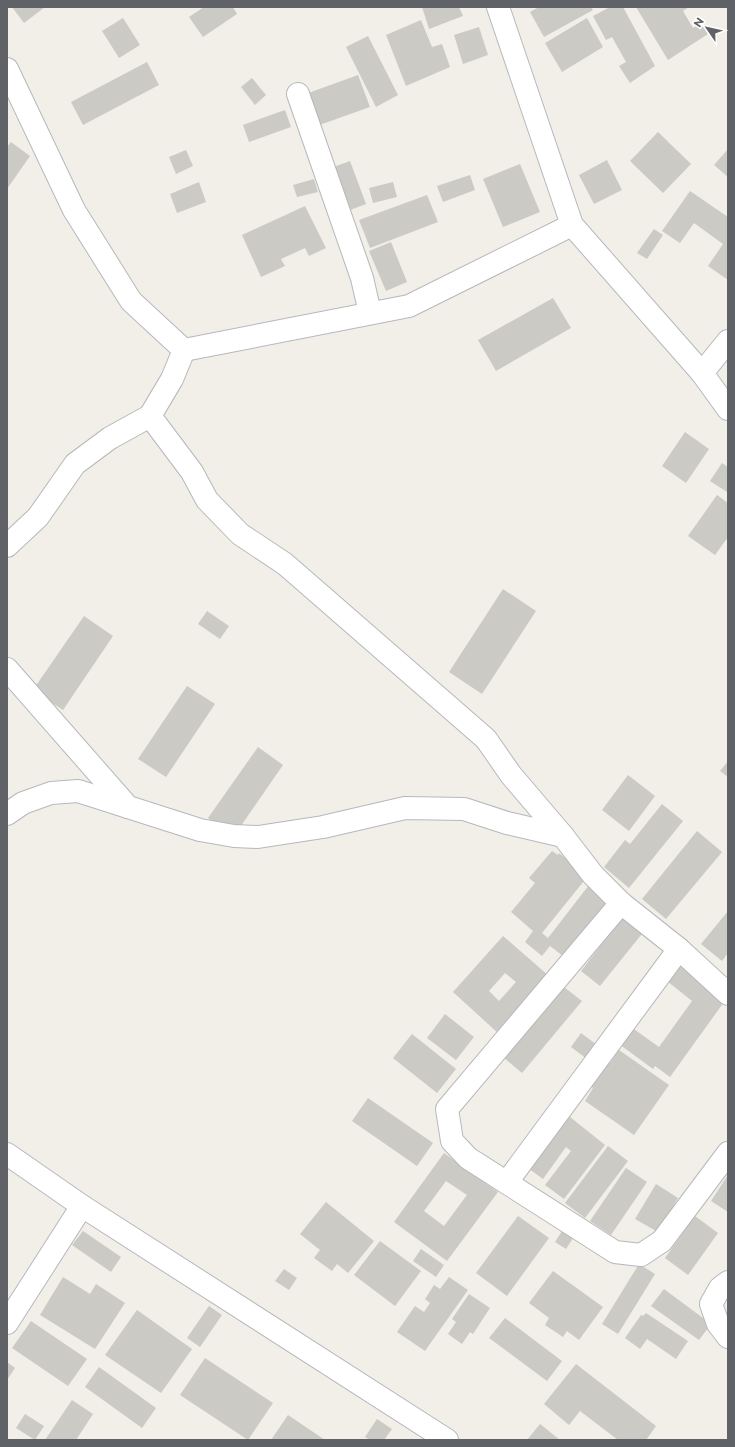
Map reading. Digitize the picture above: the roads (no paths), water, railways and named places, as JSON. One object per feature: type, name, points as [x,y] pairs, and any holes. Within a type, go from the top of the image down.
[{"type":"street","points":[[498,7],[572,225],[702,373],[728,409]]},
{"type":"street","points":[[7,69],[74,210],[132,301],[184,350]]},
{"type":"street","points":[[298,94],[362,278],[370,313]]},
{"type":"street","points":[[184,350],[409,306],[572,225]]},
{"type":"street","points":[[702,373],[728,341]]},
{"type":"street","points":[[7,546],[38,518],[75,464],[110,438],[150,416],[172,379],[184,350]]},
{"type":"street","points":[[150,416],[192,472],[207,500],[240,534],[285,564],[486,739],[512,775],[563,836],[593,875],[621,903],[679,949],[728,994]]},
{"type":"street","points":[[7,669],[128,807]]},
{"type":"street","points":[[7,814],[23,803],[51,793],[78,791],[200,830],[234,836],[258,838],[316,829],[405,808],[464,809],[507,823],[563,836]]},
{"type":"street","points":[[621,903],[447,1109],[452,1141],[468,1158],[615,1252],[641,1255],[662,1241],[728,1153]]},
{"type":"street","points":[[507,1182],[679,949]]},
{"type":"street","points":[[7,1154],[82,1206],[448,1440]]},
{"type":"street","points":[[7,1323],[82,1206]]},
{"type":"street","points":[[728,1282],[720,1288],[711,1304],[718,1324],[728,1337]]}]
